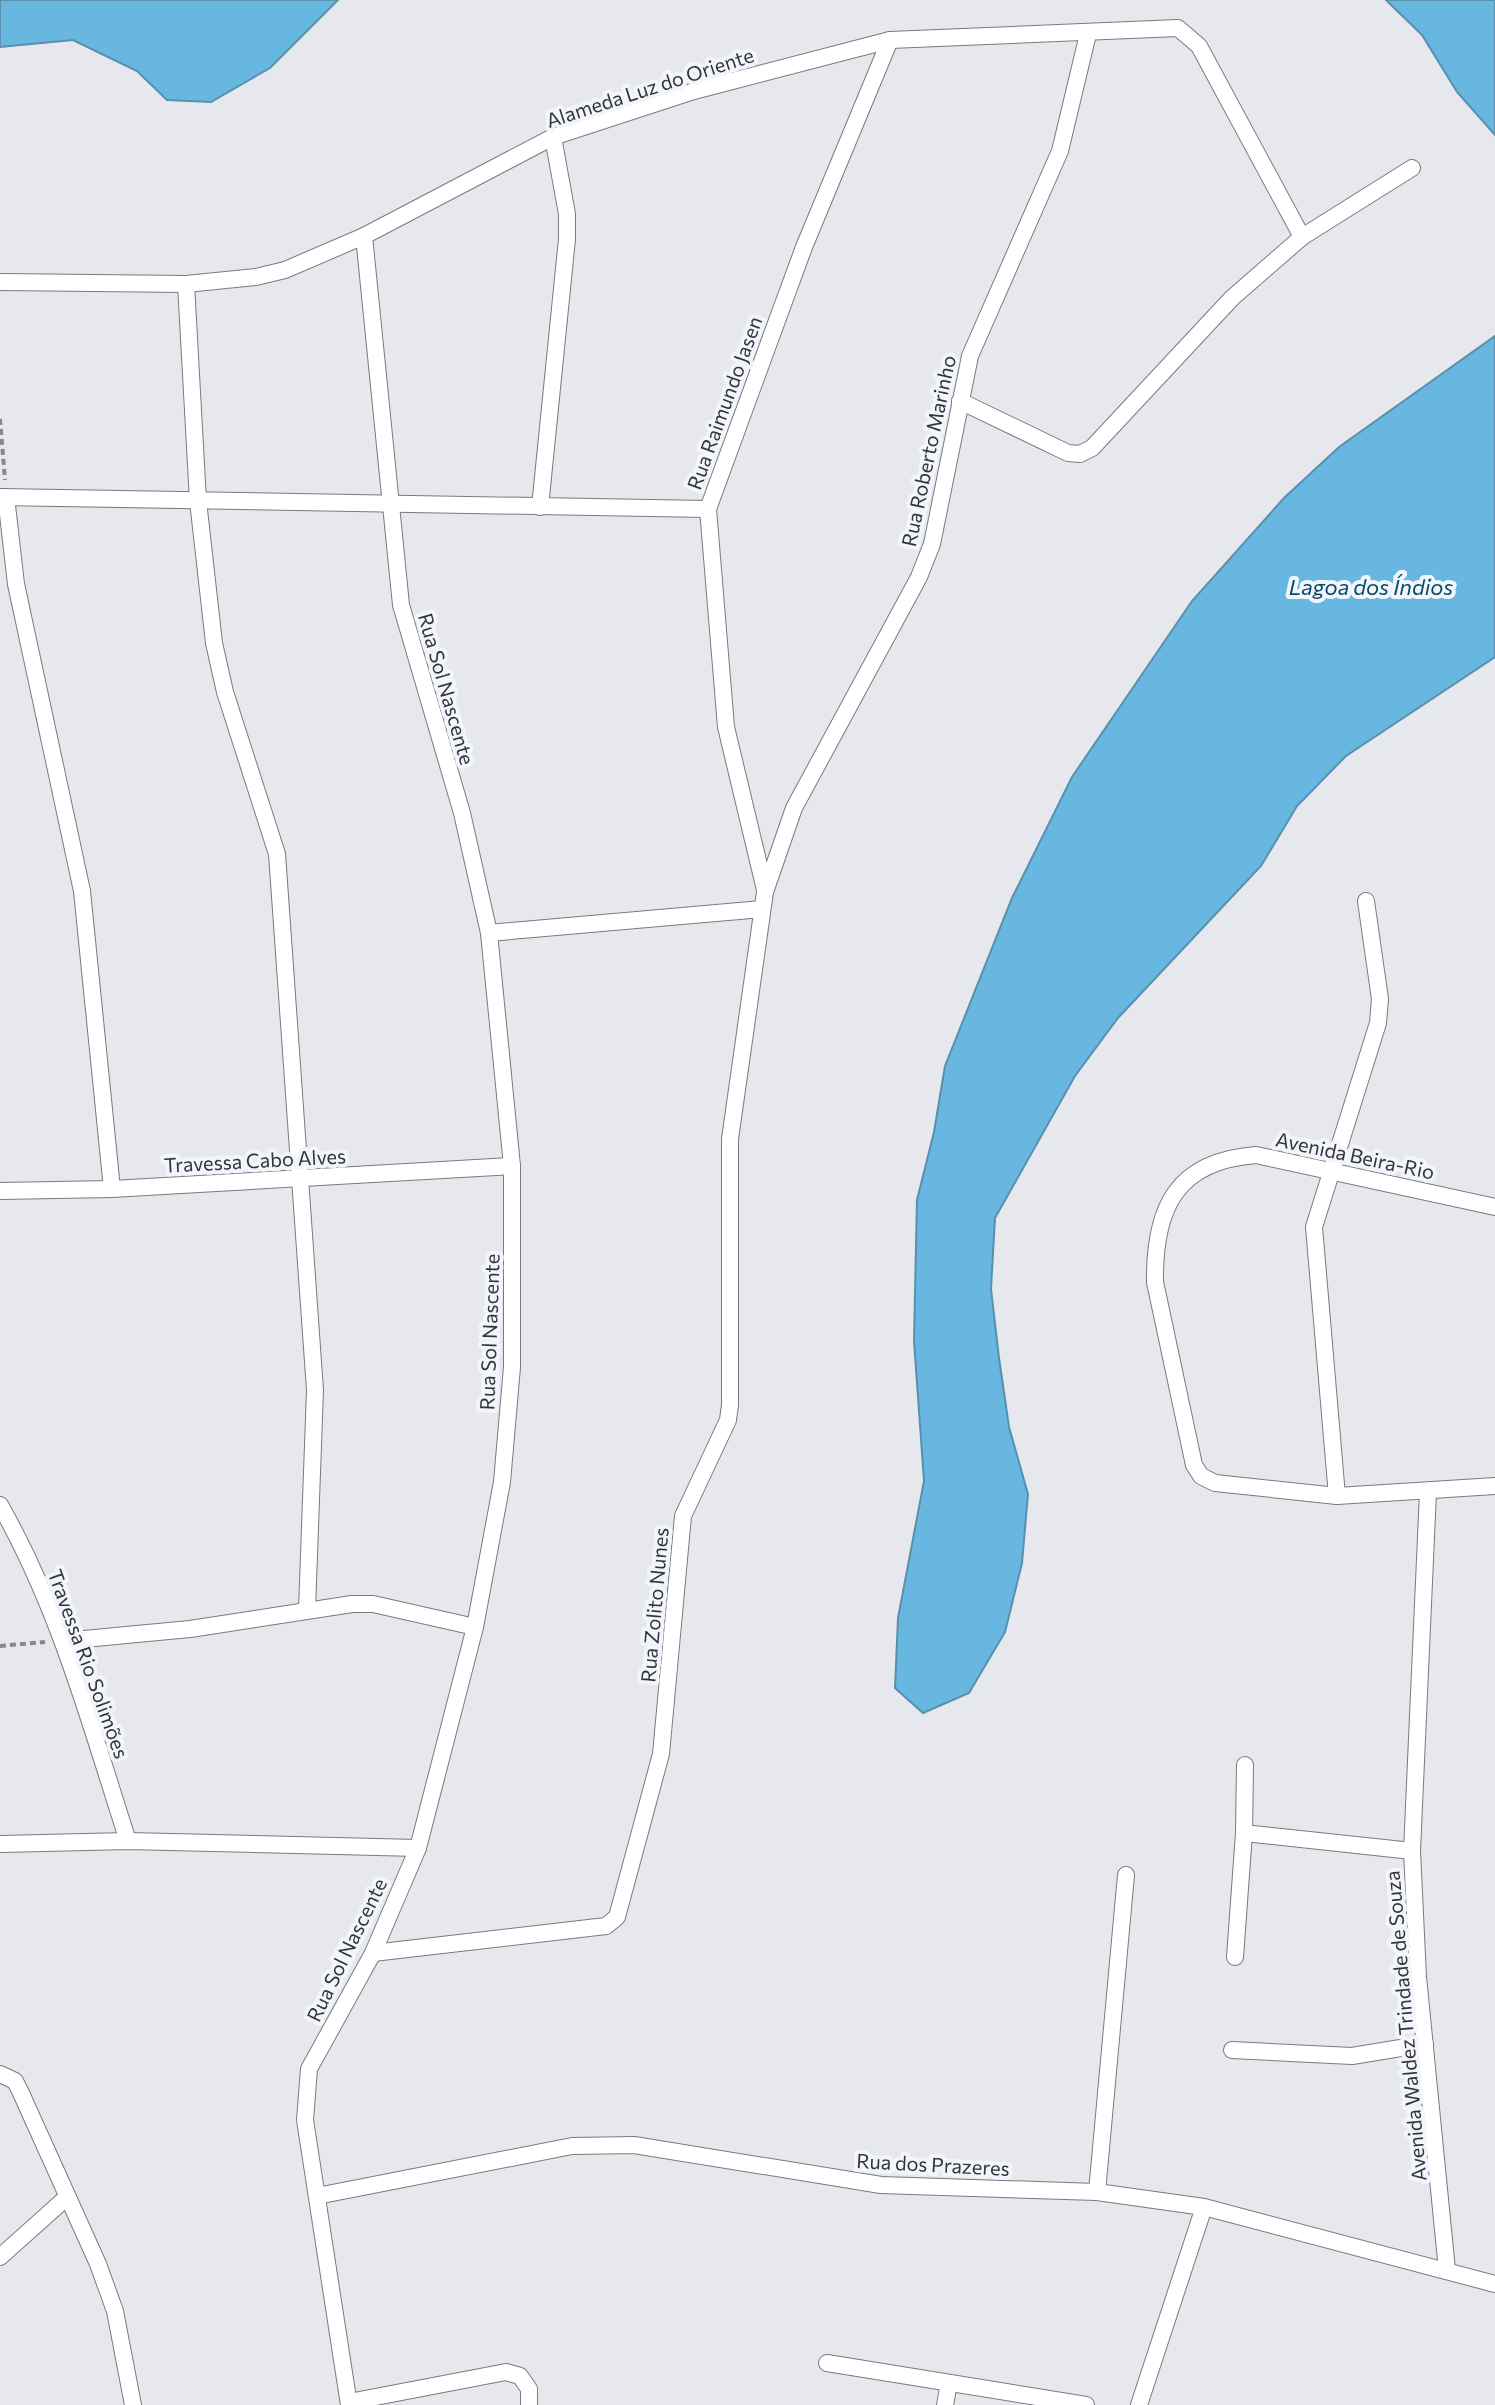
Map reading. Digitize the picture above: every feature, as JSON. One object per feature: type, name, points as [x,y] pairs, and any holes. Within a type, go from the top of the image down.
[{"type":"street","name":"Alameda Luz do Oriente","points":[[0,282],[186,284],[285,270],[364,236],[553,137],[694,91],[890,40],[1178,28],[1192,37],[1302,237]]},
{"type":"street","name":"Rua Roberto Marinho","points":[[762,909],[794,808],[919,577],[932,544],[960,401],[978,336],[1060,151],[1088,34]]},
{"type":"street","name":"Rua Raimundo Jasen","points":[[765,892],[726,727],[708,509],[804,247],[890,40]]},
{"type":"street","points":[[540,507],[567,239],[567,214],[553,137]]},
{"type":"street","points":[[960,401],[1068,453],[1080,454],[1092,448],[1232,298],[1302,237],[1412,168]]},
{"type":"street","name":"Rua Sol Nascente","points":[[349,2404],[305,2120],[309,2069],[373,1953],[418,1848],[475,1627],[502,1482],[512,1367],[512,1166],[489,933],[462,813],[407,636],[389,505],[364,236]]},
{"type":"street","points":[[186,284],[198,501],[214,643],[225,692],[277,854],[315,1390],[307,1610]]},
{"type":"street","points":[[112,1189],[82,891],[27,638],[3,497],[708,509]]},
{"type":"street","points":[[1366,901],[1380,999],[1378,1023],[1314,1227],[1337,1496],[1495,1486]]},
{"type":"street","points":[[489,933],[762,909]]},
{"type":"street","name":"Rua Zolito Nunes","points":[[373,1953],[606,1926],[617,1917],[661,1754],[683,1516],[728,1420],[730,1139],[762,909]]},
{"type":"street","name":"Avenida Beira-Rio","points":[[1337,1496],[1215,1483],[1201,1476],[1194,1465],[1155,1282],[1155,1253],[1165,1215],[1180,1185],[1198,1168],[1256,1155],[1495,1207]]},
{"type":"street","name":"Travessa Cabo Alves","points":[[0,1191],[112,1189],[512,1166]]},
{"type":"street","name":"Avenida Waldez Trindade de Souza","points":[[1428,1492],[1412,1851],[1425,2044],[1447,2270]]},
{"type":"street","name":"Travessa Rio Solimões","points":[[0,1505],[19,1539],[63,1641],[128,1841]]},
{"type":"street","points":[[63,1641],[190,1629],[307,1610],[373,1604],[475,1627]]},
{"type":"street","points":[[1235,1957],[1244,1833],[1245,1765]]},
{"type":"street","points":[[1244,1833],[1412,1851]]},
{"type":"street","points":[[0,1844],[128,1841],[418,1848]]},
{"type":"street","points":[[1097,2192],[1126,1875]]},
{"type":"street","points":[[1232,2050],[1352,2056],[1425,2044]]},
{"type":"street","points":[[0,2074],[15,2081],[98,2264],[115,2311],[133,2405]]},
{"type":"street","name":"Rua dos Prazeres","points":[[317,2196],[572,2146],[634,2145],[881,2185],[1097,2192],[1204,2207],[1495,2284]]},
{"type":"street","points":[[0,2257],[66,2198]]},
{"type":"street","points":[[1139,2405],[1204,2207]]},
{"type":"street","points":[[827,2363],[1086,2405]]},
{"type":"street","points":[[349,2404],[506,2372],[520,2376],[529,2389],[529,2405]]},
{"type":"street","points":[[945,2405],[949,2383]]},
{"type":"path","points":[[0,419],[3,497]]},
{"type":"path","points":[[0,1646],[63,1641]]},
{"type":"water","points":[[0,0],[338,0],[270,68],[211,102],[167,100],[137,71],[73,40],[0,47]]},
{"type":"water","points":[[1386,0],[1495,0],[1495,135],[1457,92],[1422,35]]},
{"type":"water","name":"Lagoa dos Índios","points":[[1495,336],[1495,657],[1346,756],[1297,806],[1261,866],[1118,1018],[1075,1076],[995,1218],[991,1289],[999,1358],[1009,1427],[1028,1494],[1022,1563],[1005,1632],[969,1693],[923,1713],[895,1688],[898,1618],[924,1481],[914,1341],[917,1200],[934,1132],[945,1066],[1012,898],[1072,777],[1192,601],[1284,498],[1339,447]]}]
